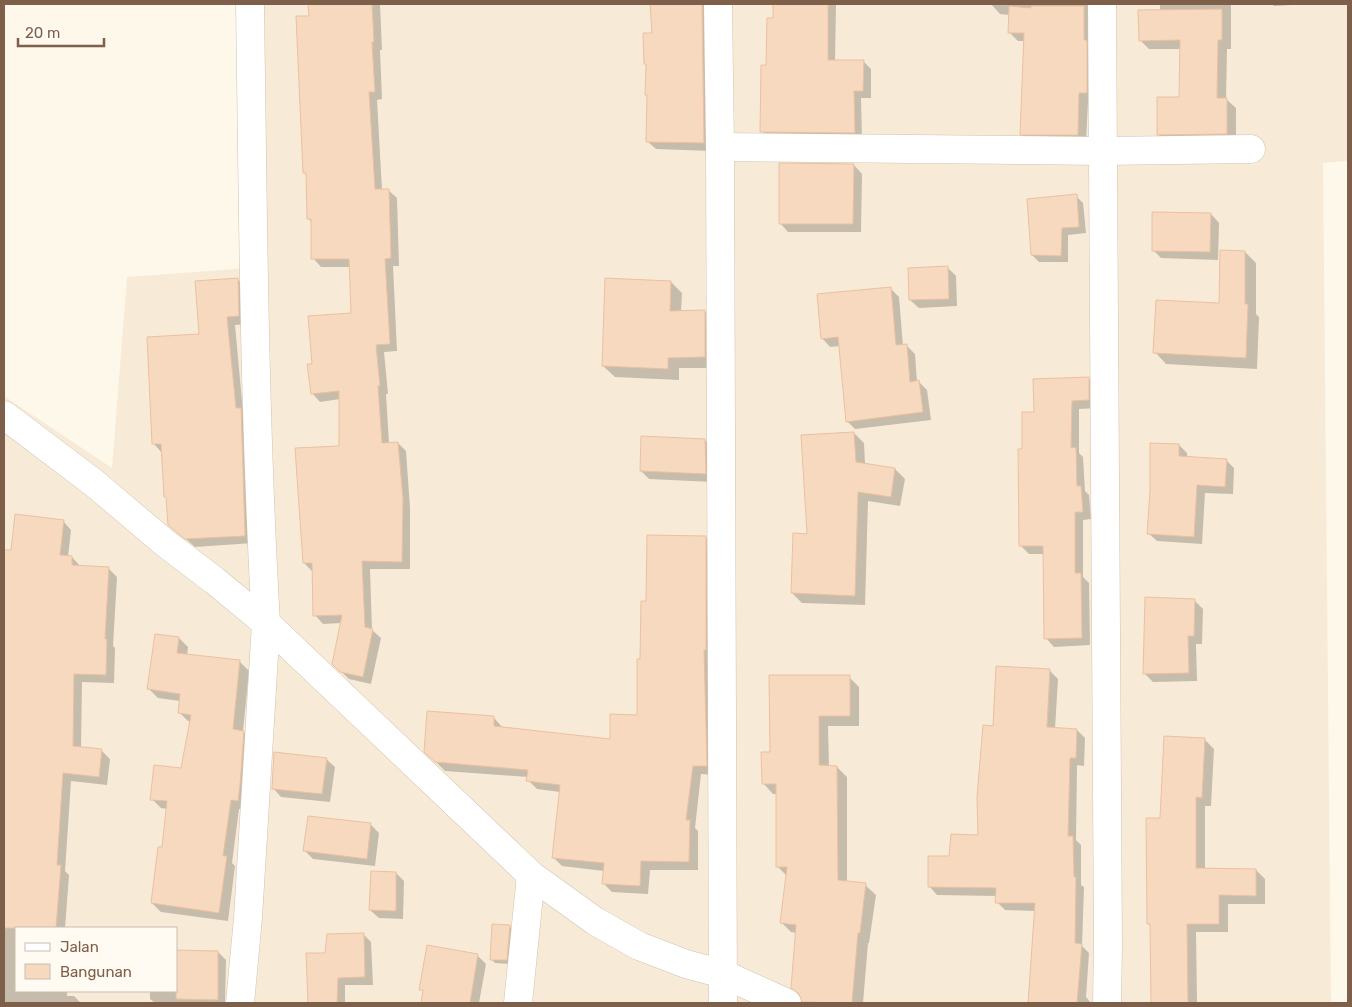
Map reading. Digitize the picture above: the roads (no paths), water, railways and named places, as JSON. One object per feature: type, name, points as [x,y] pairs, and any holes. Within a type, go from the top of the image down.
[{"type":"street","points":[[240,1003],[248,918],[266,623],[259,509],[250,4]]},
{"type":"street","points":[[718,4],[723,1003]]},
{"type":"street","points":[[1102,4],[1107,1003]]},
{"type":"street","points":[[720,147],[1102,151],[1251,149]]},
{"type":"street","points":[[4,416],[94,483],[165,543],[266,623],[531,875],[595,920],[639,946],[686,964],[723,974],[787,1003]]},
{"type":"street","points":[[518,1003],[531,875]]}]
